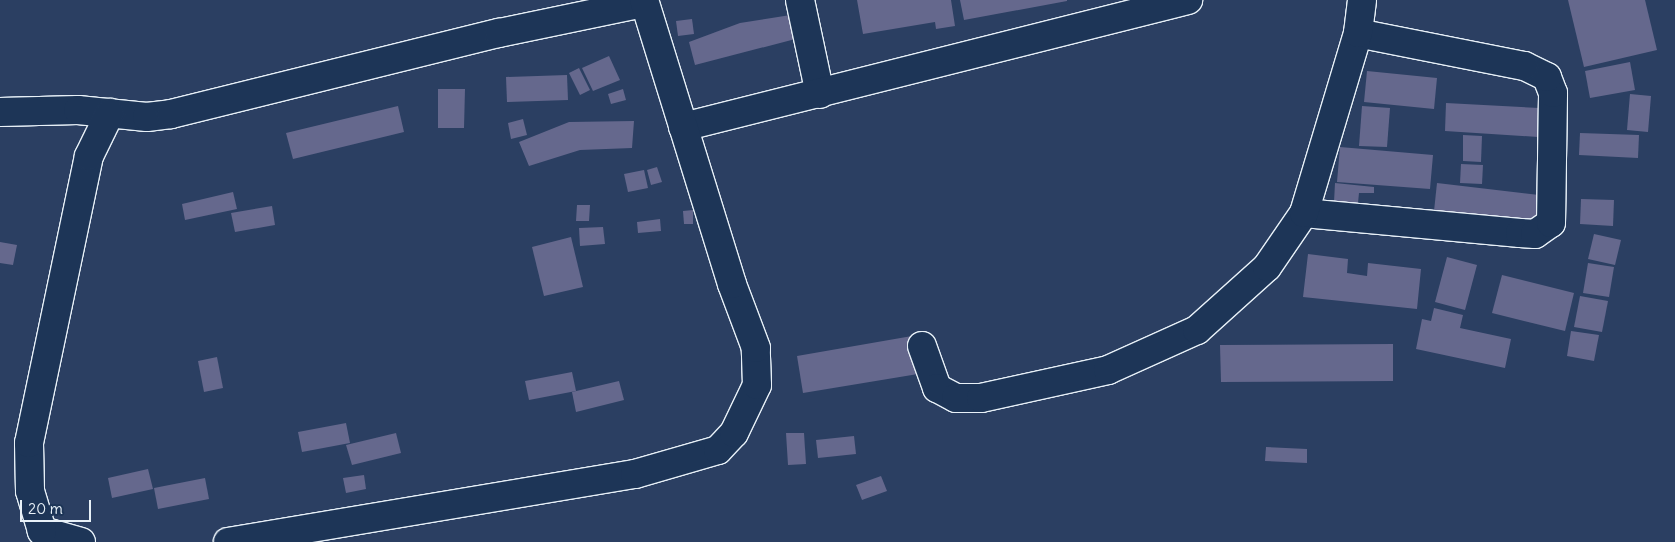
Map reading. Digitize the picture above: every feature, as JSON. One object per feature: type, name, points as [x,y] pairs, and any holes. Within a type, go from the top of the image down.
[{"type":"street","points":[[800,0],[820,94]]},
{"type":"street","points":[[683,127],[1188,0]]},
{"type":"street","points":[[922,346],[937,388],[956,398],[1020,393],[1108,370],[1204,324],[1267,267],[1304,213],[1358,33],[1362,0]]},
{"type":"street","points":[[0,112],[110,113],[147,117],[171,114],[500,33],[644,1],[759,364],[747,410],[718,450],[635,474],[228,542]]},
{"type":"street","points":[[1304,213],[1535,234],[1551,223],[1553,93],[1547,77],[1524,66],[1358,33]]},
{"type":"street","points":[[81,542],[42,531],[30,491],[29,443],[89,156],[110,113]]},
{"type":"building","points":[[857,0],[951,0],[955,26],[936,29],[935,22],[863,34]]},
{"type":"building","points":[[960,0],[1067,0],[1067,1],[964,20]]},
{"type":"building","points":[[1568,0],[1645,0],[1657,50],[1584,67]]},
{"type":"building","points":[[797,14],[803,37],[695,65],[689,42],[740,23]]},
{"type":"building","points":[[692,19],[694,34],[678,36],[676,21]]},
{"type":"building","points":[[609,56],[620,80],[593,91],[582,68]]},
{"type":"building","points":[[1630,62],[1635,90],[1590,98],[1585,71]]},
{"type":"building","points":[[579,68],[590,90],[580,95],[569,73]]},
{"type":"building","points":[[1367,71],[1437,78],[1434,109],[1364,102]]},
{"type":"building","points":[[567,75],[568,100],[507,102],[506,77]]},
{"type":"building","points":[[438,89],[465,89],[464,128],[438,128]]},
{"type":"building","points":[[623,89],[626,100],[611,104],[608,94]]},
{"type":"building","points":[[1630,94],[1651,96],[1648,132],[1627,130]]},
{"type":"building","points":[[1446,103],[1539,108],[1538,137],[1445,131]]},
{"type":"building","points":[[398,106],[404,132],[293,159],[286,133]]},
{"type":"building","points":[[1362,106],[1390,108],[1387,147],[1359,146]]},
{"type":"building","points":[[523,119],[527,135],[511,139],[508,123]]},
{"type":"building","points":[[634,121],[632,148],[580,150],[529,166],[519,142],[569,122]]},
{"type":"building","points":[[1580,133],[1639,135],[1638,158],[1579,155]]},
{"type":"building","points":[[1463,135],[1482,136],[1481,162],[1463,161]]},
{"type":"building","points":[[1340,147],[1433,155],[1430,189],[1337,182]]},
{"type":"building","points":[[1461,164],[1483,165],[1482,184],[1460,183]]},
{"type":"building","points":[[657,167],[662,182],[651,185],[647,170]]},
{"type":"building","points":[[644,170],[648,188],[628,192],[624,174]]},
{"type":"building","points":[[1335,183],[1374,187],[1374,193],[1359,193],[1358,203],[1334,202]]},
{"type":"building","points":[[1437,183],[1539,195],[1536,222],[1434,211]]},
{"type":"building","points":[[233,192],[237,209],[185,220],[182,204]]},
{"type":"building","points":[[1581,199],[1614,200],[1613,226],[1580,224]]},
{"type":"building","points":[[577,205],[590,205],[589,221],[576,221]]},
{"type":"building","points":[[272,206],[275,225],[235,232],[231,213]]},
{"type":"building","points":[[693,210],[693,224],[684,224],[683,211]]},
{"type":"building","points":[[660,219],[661,231],[638,233],[637,222]]},
{"type":"building","points":[[603,227],[605,244],[580,246],[579,228]]},
{"type":"building","points":[[1594,234],[1621,240],[1615,265],[1588,259]]},
{"type":"building","points":[[571,237],[583,287],[544,296],[532,247]]},
{"type":"building","points":[[0,242],[17,245],[13,265],[0,263]]},
{"type":"building","points":[[1308,254],[1348,259],[1347,273],[1367,276],[1368,263],[1421,269],[1417,309],[1303,297]]},
{"type":"building","points":[[1447,257],[1477,265],[1465,310],[1435,302]]},
{"type":"building","points":[[1588,263],[1614,267],[1609,297],[1583,293]]},
{"type":"building","points":[[1502,275],[1574,293],[1565,331],[1492,313]]},
{"type":"building","points":[[1580,296],[1608,301],[1602,332],[1574,327]]},
{"type":"building","points":[[1434,308],[1463,315],[1460,328],[1511,339],[1505,368],[1416,349],[1422,319],[1431,321]]},
{"type":"building","points":[[1571,331],[1599,335],[1594,361],[1567,356]]},
{"type":"building","points":[[912,336],[918,374],[803,393],[797,356]]},
{"type":"building","points":[[1393,344],[1393,381],[1221,382],[1220,345]]},
{"type":"building","points":[[217,357],[223,388],[204,392],[198,361]]},
{"type":"building","points":[[572,372],[576,391],[529,400],[525,381]]},
{"type":"building","points":[[619,381],[624,400],[576,412],[572,392]]},
{"type":"building","points":[[346,423],[350,443],[302,452],[298,432]]},
{"type":"building","points":[[396,433],[401,453],[352,465],[346,445]]},
{"type":"building","points":[[786,433],[804,433],[806,464],[788,465]]},
{"type":"building","points":[[854,436],[856,454],[818,458],[816,440]]},
{"type":"building","points":[[1266,447],[1307,449],[1307,463],[1265,461]]},
{"type":"building","points":[[148,469],[153,489],[112,498],[108,478]]},
{"type":"building","points":[[364,475],[366,489],[346,493],[343,478]]},
{"type":"building","points":[[881,476],[887,491],[862,500],[856,485]]},
{"type":"building","points":[[205,478],[209,499],[158,509],[154,488]]}]
